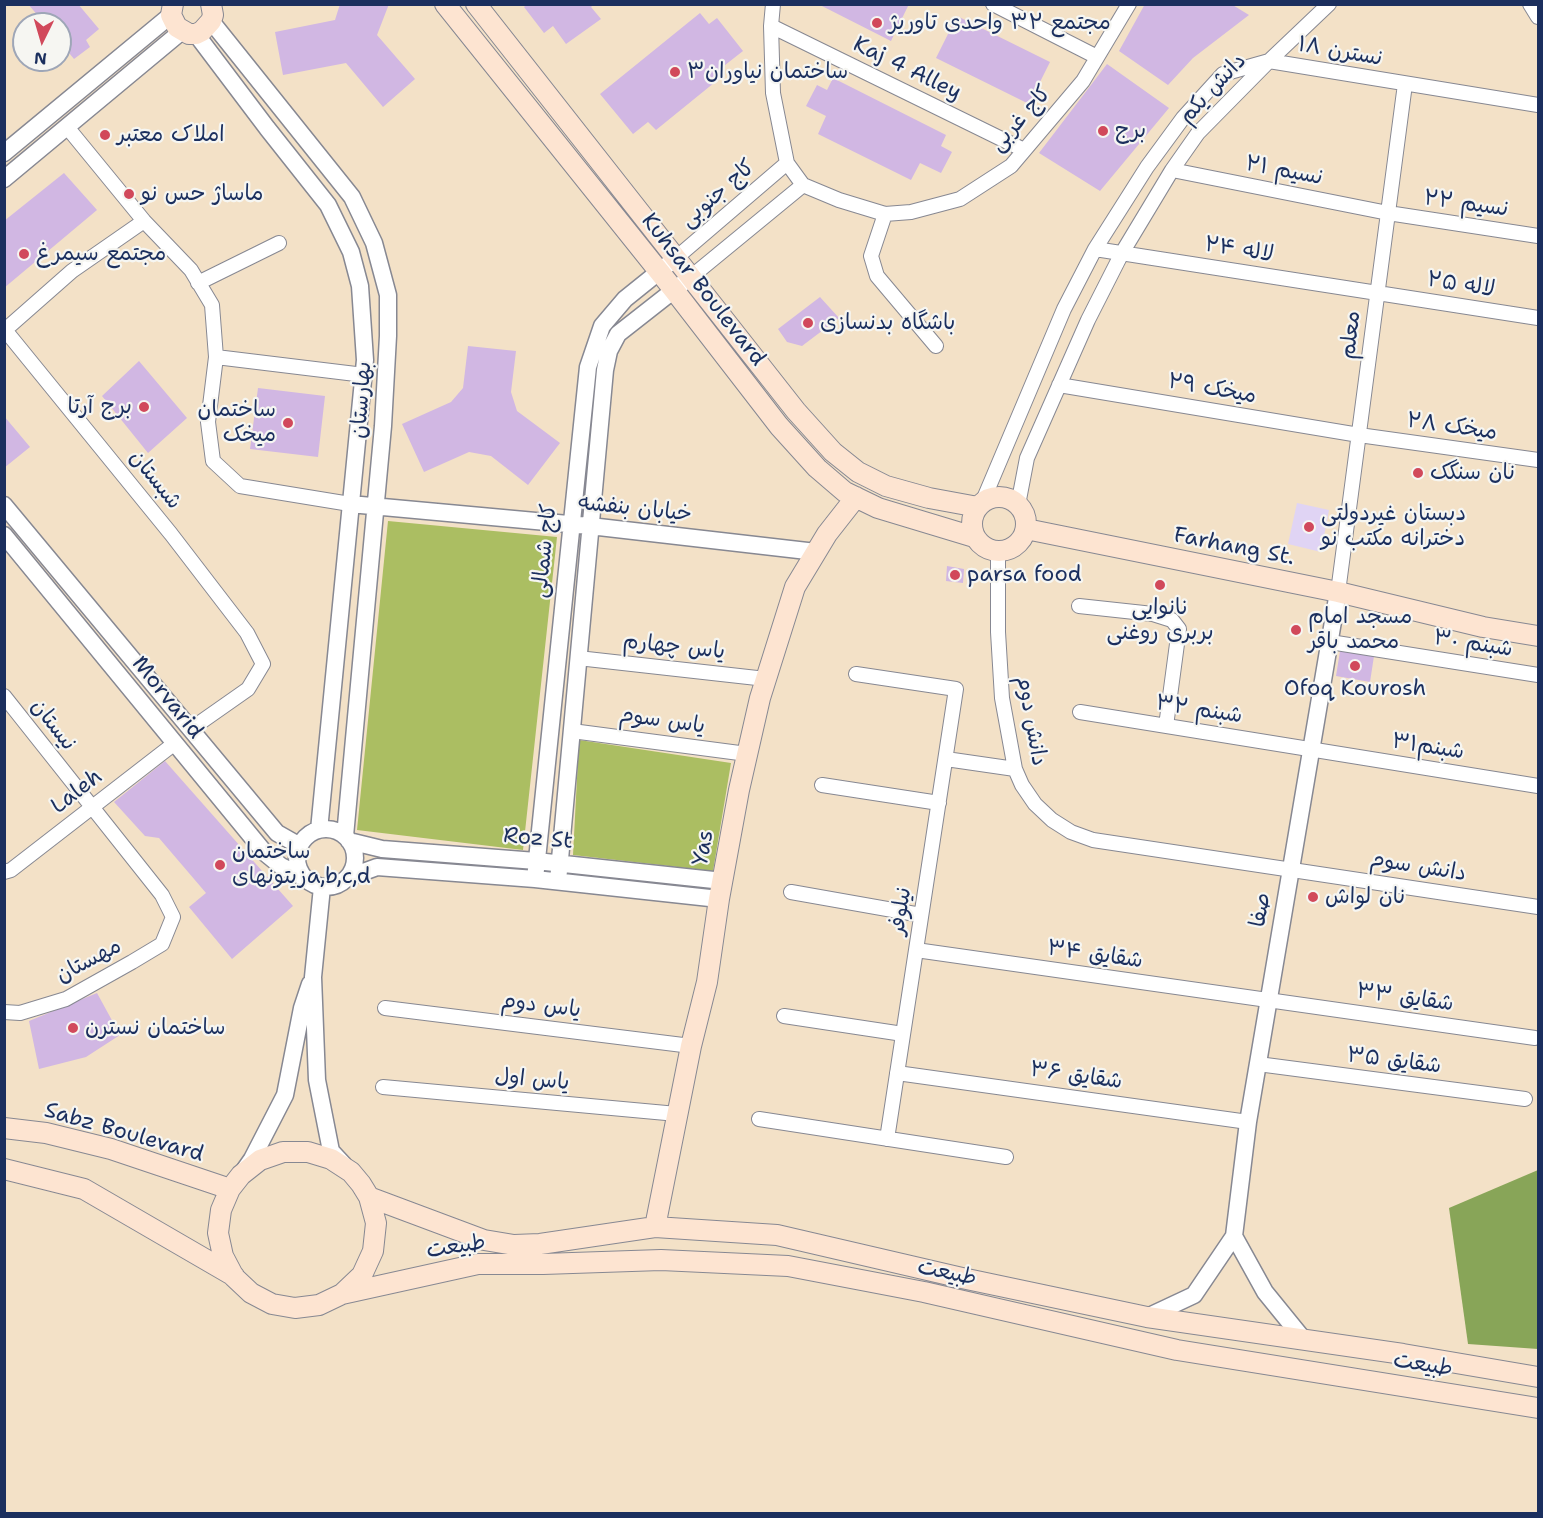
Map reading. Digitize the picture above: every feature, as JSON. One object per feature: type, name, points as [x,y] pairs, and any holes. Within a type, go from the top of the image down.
[{"type":"main road","name":"Kuhsar Boulevard","points":[[446,4],[674,290],[778,426],[817,468],[845,492],[878,508],[974,537]]},
{"type":"main road","name":"Kuhsar Boulevard","points":[[476,4],[796,411],[833,452],[858,472],[886,486],[930,498],[980,505]]},
{"type":"main road","points":[[171,8],[173,21],[189,32],[202,31],[213,10]]},
{"type":"main road","name":"Yas","points":[[655,1227],[691,1046],[708,982],[721,890],[747,754],[766,679],[795,586],[827,534],[856,497]]},
{"type":"main road","points":[[996,497],[1012,500],[1018,505],[1026,520],[1026,529],[1013,547],[998,551],[984,547],[974,537],[972,521],[980,505],[996,497]]},
{"type":"main road","name":"Farhang St.","points":[[1026,529],[1338,592],[1483,627],[1539,636]]},
{"type":"main road","name":"Sabz Boulevard","points":[[4,1128],[46,1132],[236,1182]]},
{"type":"main road","points":[[4,1169],[84,1189],[234,1276],[251,1293],[272,1304],[295,1308],[319,1305],[342,1294],[362,1275],[373,1251],[376,1223],[369,1197],[351,1172],[331,1159],[308,1152],[284,1152],[260,1160],[236,1182],[221,1210],[218,1233],[223,1256],[234,1276]]},
{"type":"main road","name":"طبیعت","points":[[369,1197],[484,1240],[514,1245],[540,1244],[655,1227],[777,1235],[962,1278],[1148,1317],[1539,1377]]},
{"type":"main road","name":"طبیعت","points":[[342,1294],[478,1264],[662,1260],[788,1266],[924,1292],[1177,1350],[1539,1408]]},
{"type":"street","points":[[773,4],[771,26],[774,93],[787,162],[802,184]]},
{"type":"street","points":[[993,4],[1097,57]]},
{"type":"street","name":"کاج غربی","points":[[802,184],[839,200],[885,214],[911,212],[960,199],[1011,166],[1083,81],[1129,4]]},
{"type":"street","points":[[1269,61],[1329,4]]},
{"type":"street","points":[[1530,4],[1539,17]]},
{"type":"street","points":[[4,153],[171,8]]},
{"type":"street","name":"بهارستان","points":[[213,10],[352,197],[374,243],[388,295],[384,415],[347,839]]},
{"type":"street","name":"Kaj 4 Alley","points":[[771,26],[1024,150]]},
{"type":"street","points":[[4,179],[189,32]]},
{"type":"street","name":"بهارستان","points":[[189,32],[328,205],[351,252],[360,286],[364,375],[319,830]]},
{"type":"street","name":"نسترن ۱۸","points":[[1269,61],[1539,105]]},
{"type":"street","name":"دانش یکم","points":[[1018,505],[1027,458],[1088,320],[1122,253],[1172,170],[1198,133],[1269,61]]},
{"type":"street","name":"دانش یکم","points":[[980,505],[1064,309],[1095,249],[1147,167],[1183,118],[1223,74],[1269,61]]},
{"type":"street","name":"معلم","points":[[1338,592],[1405,84]]},
{"type":"street","points":[[67,127],[144,221],[190,270],[212,305],[216,357],[208,422],[213,461],[240,486],[350,504]]},
{"type":"street","name":"کاج جنوبی","points":[[676,258],[787,162]]},
{"type":"street","name":"نسیم ۲۱","points":[[1172,170],[1388,213]]},
{"type":"street","name":"کاج جنوبی","points":[[691,277],[802,184]]},
{"type":"street","name":"نسیم ۲۲","points":[[1388,213],[1539,236]]},
{"type":"street","points":[[885,214],[871,256],[877,276],[936,346]]},
{"type":"street","points":[[5,330],[72,271],[144,221]]},
{"type":"street","points":[[198,283],[279,243]]},
{"type":"street","name":"لاله ۲۴","points":[[1095,249],[1377,293]]},
{"type":"street","name":"کاج شمالی","points":[[535,879],[588,367],[602,326],[625,299],[676,258]]},
{"type":"street","name":"کاج شمالی","points":[[558,881],[605,370],[609,351],[618,334],[691,277]]},
{"type":"street","name":"لاله ۲۵","points":[[1377,293],[1539,318]]},
{"type":"street","name":"شبستان","points":[[5,330],[171,534],[247,633],[263,663],[248,689],[192,729]]},
{"type":"street","points":[[216,357],[364,375]]},
{"type":"street","name":"میخک ۲۹","points":[[1059,385],[1359,435]]},
{"type":"street","name":"میخک ۲۸","points":[[1359,435],[1539,460]]},
{"type":"street","name":"Morvarid","points":[[4,504],[277,833],[300,846]]},
{"type":"street","name":"خیابان بنفشه","points":[[350,504],[571,524],[816,552]]},
{"type":"street","name":"Morvarid","points":[[4,535],[265,853],[281,866],[305,878]]},
{"type":"street","name":"دانش دوم","points":[[998,551],[998,632],[1002,698],[1015,769],[1022,785],[1035,804],[1052,820],[1071,832],[1093,840],[1291,869]]},
{"type":"street","name":"صفا","points":[[1234,1236],[1248,1122],[1338,592]]},
{"type":"street","points":[[1079,606],[1153,614],[1172,620],[1179,629],[1166,726]]},
{"type":"street","name":"شبنم ۳۰","points":[[1330,642],[1539,675]]},
{"type":"street","name":"یاس چهارم","points":[[578,658],[766,679]]},
{"type":"street","name":"نیلوفر","points":[[856,674],[956,689],[887,1139]]},
{"type":"street","name":"نیستان","points":[[4,696],[162,895],[173,917]]},
{"type":"street","name":"شبنم ۳۲","points":[[1080,712],[1311,750]]},
{"type":"street","points":[[175,743],[192,729]]},
{"type":"street","name":"یاس سوم","points":[[572,731],[747,754]]},
{"type":"street","name":"Laleh","points":[[4,873],[11,870],[175,743]]},
{"type":"street","name":"شبنم۳۱","points":[[1311,750],[1539,786]]},
{"type":"street","points":[[946,759],[1015,769]]},
{"type":"street","points":[[822,785],[939,803]]},
{"type":"street","points":[[328,829],[347,839],[354,852],[355,861],[353,870],[347,878],[340,883],[322,887],[305,878],[297,860],[300,846],[310,834],[328,829]]},
{"type":"street","name":"Roz St","points":[[347,839],[382,849],[536,861],[721,890]]},
{"type":"street","name":"Roz St","points":[[347,878],[377,867],[558,881],[721,890]]},
{"type":"street","name":"دانش سوم","points":[[1291,869],[1539,907]]},
{"type":"street","points":[[322,887],[313,977],[317,1080],[331,1151],[351,1172]]},
{"type":"street","points":[[791,892],[921,915]]},
{"type":"street","name":"مهستان","points":[[4,1012],[20,1013],[66,999],[132,962],[162,944],[173,917]]},
{"type":"street","name":"شقایق ۳۴","points":[[916,951],[1269,1000]]},
{"type":"street","points":[[236,1182],[252,1159],[285,1095],[302,1008],[313,977]]},
{"type":"street","name":"شقایق ۳۳","points":[[1269,1000],[1535,1038]]},
{"type":"street","name":"یاس دوم","points":[[385,1008],[691,1046]]},
{"type":"street","points":[[784,1016],[903,1034]]},
{"type":"street","name":"شقایق ۳۵","points":[[1258,1064],[1525,1099]]},
{"type":"street","name":"شقایق ۳۶","points":[[897,1073],[1248,1122]]},
{"type":"street","name":"یاس اول","points":[[383,1087],[677,1114]]},
{"type":"street","points":[[759,1119],[1005,1157]]},
{"type":"street","points":[[1148,1317],[1194,1295],[1234,1236],[1265,1292],[1304,1340]]},
{"type":"shaded area","name":"دبستان غیردولتی دخترانه مکتب نو","points":[[1297,503],[1329,510],[1321,552],[1288,544]]},
{"type":"green space","points":[[388,521],[557,537],[523,850],[357,830]]},
{"type":"green space","points":[[579,740],[731,763],[713,871],[573,855]]},
{"type":"green space","points":[[1538,1170],[1538,1349],[1468,1344],[1449,1208]]},
{"type":"building","points":[[28,4],[78,4],[99,29],[86,40],[90,47],[74,59],[72,57],[72,12],[35,12]]},
{"type":"building","points":[[340,4],[389,4],[377,35],[415,79],[383,107],[346,63],[283,75],[275,32],[335,20]]},
{"type":"building","points":[[527,4],[594,4],[591,7],[601,19],[566,44],[553,26],[544,33],[524,7]]},
{"type":"building","name":"مجتمع ۳۲ واحدی تاوریژ","points":[[818,4],[909,4],[891,41]]},
{"type":"building","name":"برج","points":[[1145,4],[1231,4],[1249,15],[1193,58],[1168,85],[1119,51]]},
{"type":"building","name":"ساختمان نیاوران۳","points":[[700,13],[709,24],[717,18],[743,51],[720,69],[725,74],[656,130],[648,122],[633,134],[600,94]]},
{"type":"building","points":[[957,16],[1050,62],[1029,104],[936,58]]},
{"type":"building","name":"برج","points":[[1107,64],[1169,108],[1100,191],[1039,153]]},
{"type":"building","points":[[833,78],[946,135],[941,146],[952,152],[941,173],[920,163],[911,180],[818,134],[826,116],[806,106],[817,85],[827,90]]},
{"type":"building","name":"مجتمع سیمرغ","points":[[64,173],[97,210],[4,288],[4,221]]},
{"type":"building","name":"باشگاه بدنسازی","points":[[820,297],[839,318],[802,346],[787,342],[778,329]]},
{"type":"building","points":[[468,346],[516,351],[511,392],[517,411],[560,443],[528,485],[491,456],[469,452],[424,472],[402,424],[451,402],[463,388]]},
{"type":"building","name":"برج آرتا","points":[[139,361],[187,418],[148,453],[102,396]]},
{"type":"building","name":"ساختمان میخک","points":[[258,388],[325,396],[318,457],[250,449]]},
{"type":"building","points":[[4,416],[30,447],[4,468]]},
{"type":"building","name":"parsa food","points":[[947,566],[964,569],[963,583],[946,581]]},
{"type":"building","name":"Ofoq Kourosh","points":[[1340,651],[1374,656],[1370,682],[1336,676]]},
{"type":"building","name":"ساختمان زیتونهایa,b,c,d","points":[[165,761],[293,906],[232,959],[189,907],[206,893],[159,838],[145,836],[114,802]]},
{"type":"building","name":"ساختمان نسترن","points":[[97,993],[120,1035],[86,1057],[39,1069],[29,1021]]},
{"type":"place","name":"مجتمع ۳۲ واحدی تاوریژ","points":[[877,23]]},
{"type":"place","name":"ساختمان نیاوران۳","points":[[675,72]]},
{"type":"place","name":"برج","points":[[1103,131]]},
{"type":"place","name":"املاک معتبر","points":[[105,135]]},
{"type":"place","name":"ماساژ حس نو","points":[[129,194]]},
{"type":"place","name":"مجتمع سیمرغ","points":[[24,254]]},
{"type":"place","name":"باشگاه بدنسازی","points":[[808,323]]},
{"type":"place","name":"برج آرتا","points":[[144,407]]},
{"type":"place","name":"ساختمان میخک","points":[[288,423]]},
{"type":"place","name":"نان سنگک","points":[[1418,473]]},
{"type":"place","name":"دبستان غیردولتی دخترانه مکتب نو","points":[[1309,527]]},
{"type":"place","name":"parsa food","points":[[955,575]]},
{"type":"place","name":"نانوایی بربری روغنی","points":[[1160,585]]},
{"type":"place","name":"مسجد امام محمد باقر","points":[[1296,630]]},
{"type":"place","name":"Ofoq Kourosh","points":[[1355,666]]},
{"type":"place","name":"ساختمان زیتونهایa,b,c,d","points":[[220,865]]},
{"type":"place","name":"نان لواش","points":[[1313,897]]},
{"type":"place","name":"ساختمان نسترن","points":[[73,1028]]}]
